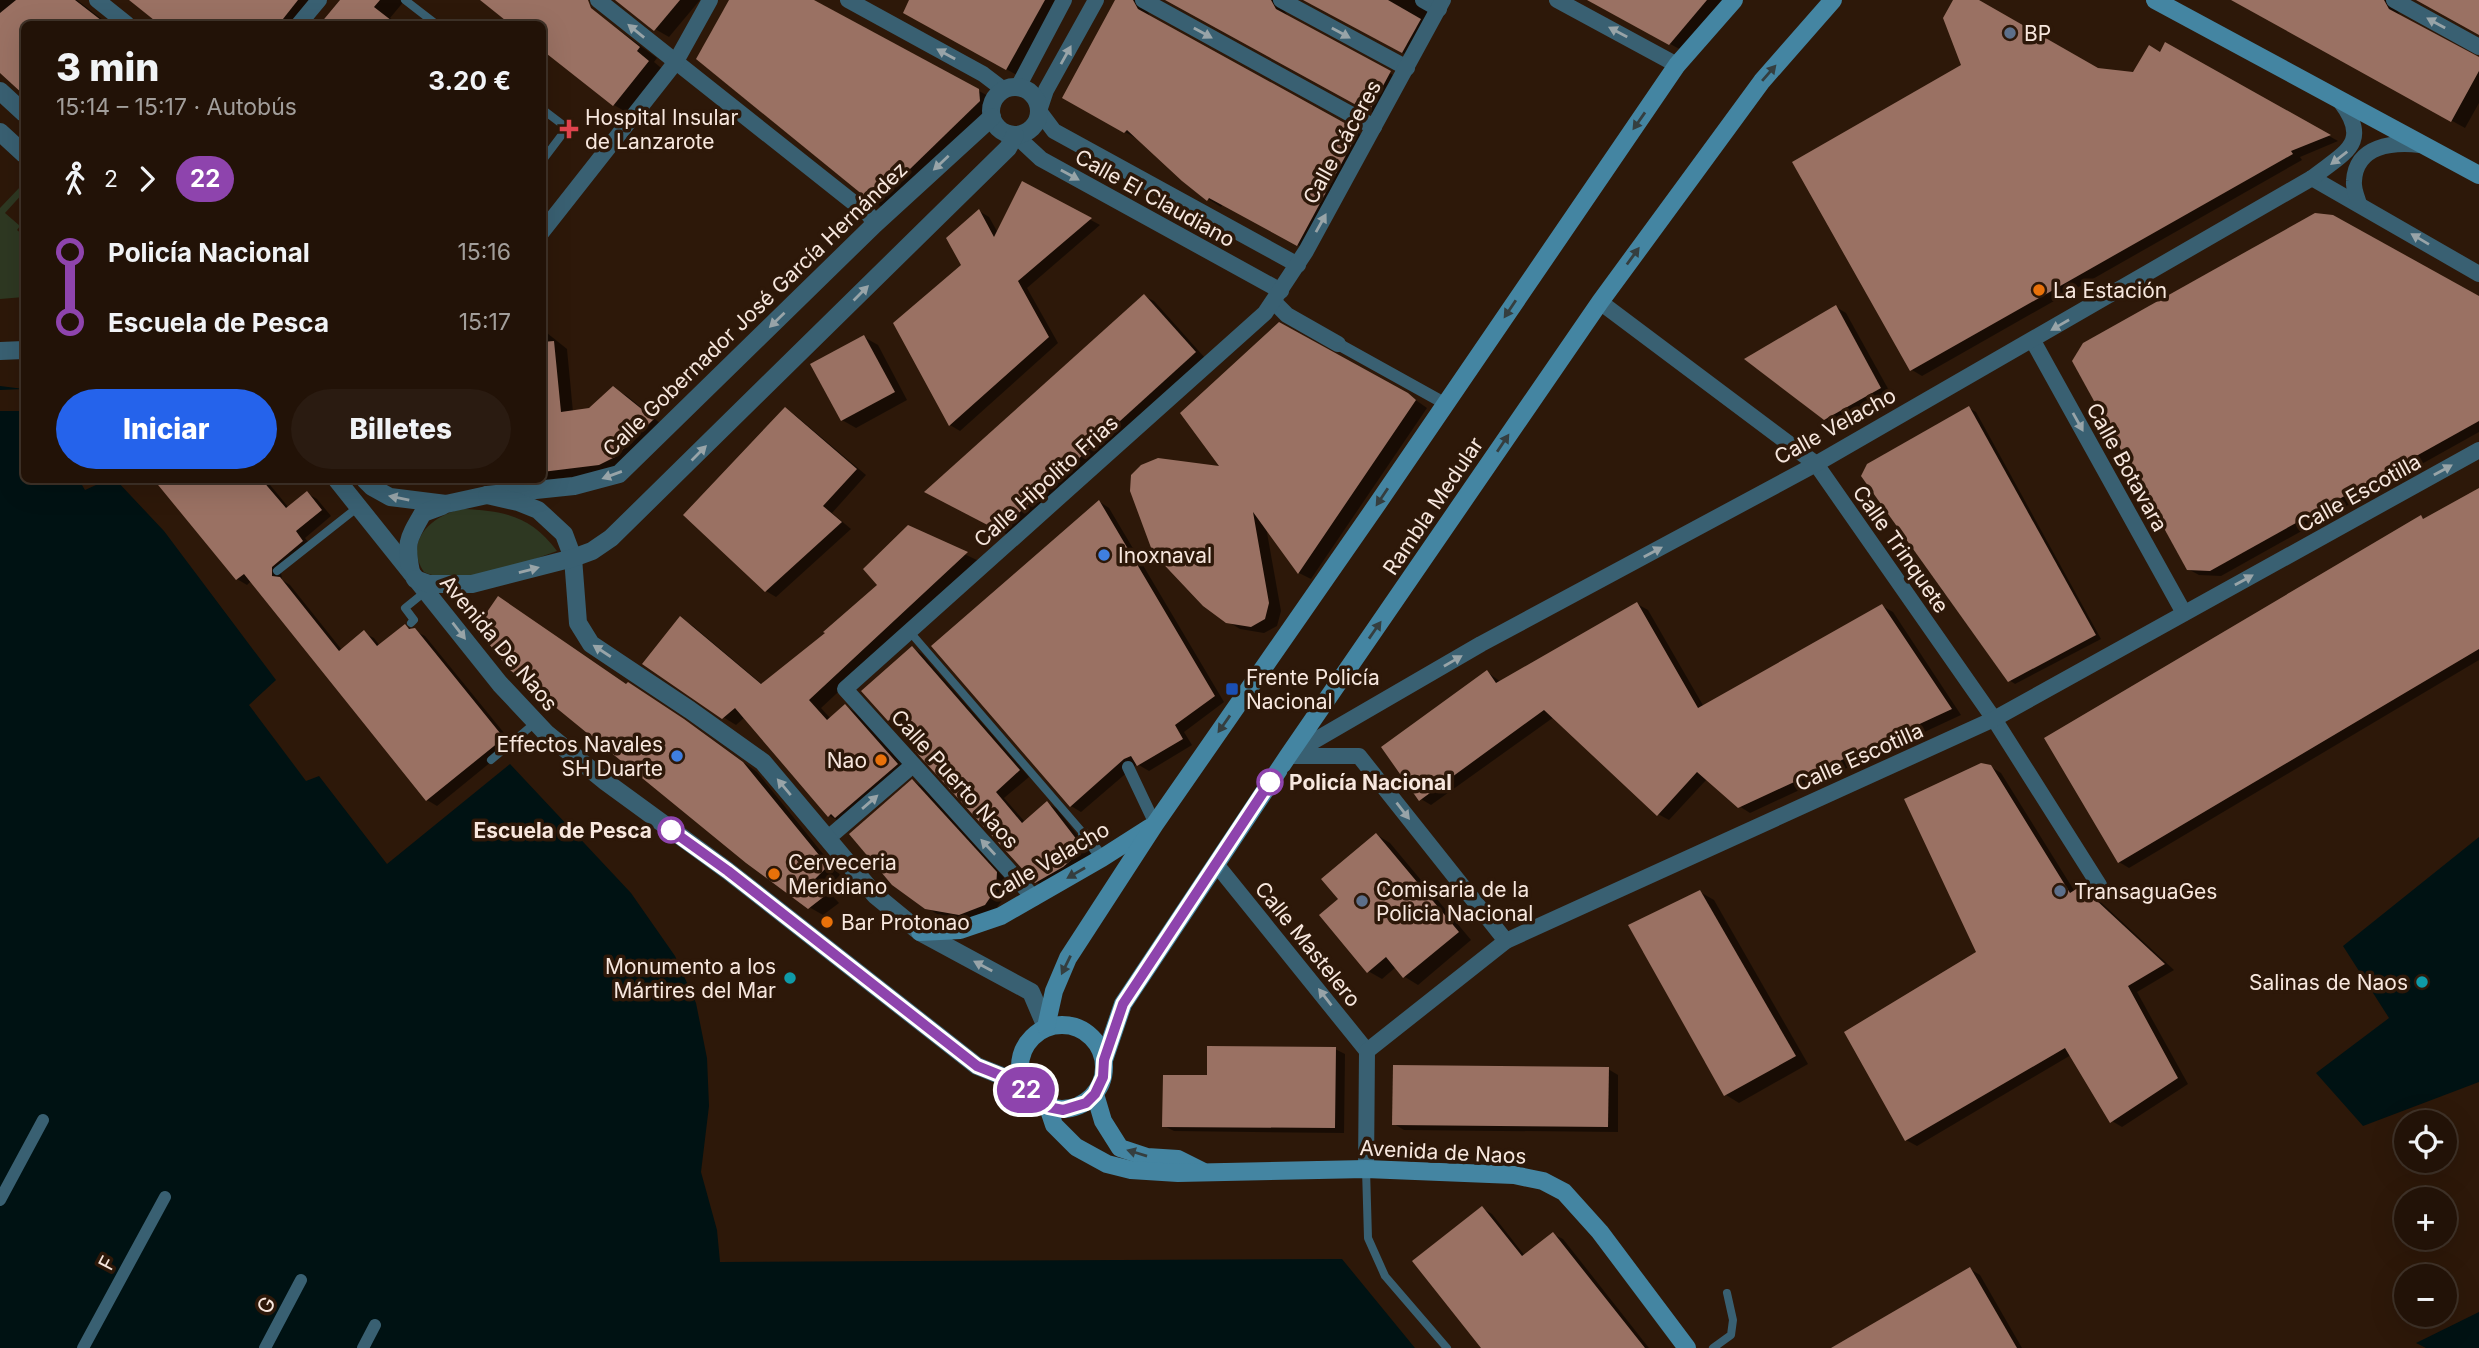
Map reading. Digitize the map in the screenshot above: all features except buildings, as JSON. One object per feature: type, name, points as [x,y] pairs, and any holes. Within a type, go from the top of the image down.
[{"type":"main road","points":[[1046,1027],[1054,991],[1068,958],[1154,824],[1446,404],[1677,65],[1734,0]]},
{"type":"main road","name":"Rambla Medular","points":[[1104,1060],[1123,1004],[1288,756],[1600,302],[1762,81],[1833,0]]},
{"type":"main road","points":[[2155,0],[2479,175]]},
{"type":"main road","name":"Calle Velacho","points":[[920,932],[960,930],[1001,916],[1154,824]]},
{"type":"main road","points":[[1062,1024],[1085,1031],[1092,1037],[1104,1060],[1103,1077],[1095,1094],[1086,1103],[1075,1108],[1063,1110],[1048,1107],[1030,1096],[1022,1084],[1020,1062],[1024,1046],[1032,1035],[1046,1027],[1062,1024]]},
{"type":"main road","name":"Avenida de Naos","points":[[1095,1094],[1103,1121],[1120,1147],[1147,1157],[1178,1159],[1202,1171]]},
{"type":"main road","name":"Avenida de Naos","points":[[1048,1107],[1054,1125],[1076,1147],[1107,1164],[1131,1170],[1178,1173],[1366,1169],[1514,1175],[1543,1181],[1564,1192],[1601,1232],[1688,1348]]},
{"type":"street","points":[[97,0],[123,21]]},
{"type":"street","points":[[302,21],[319,0]]},
{"type":"street","points":[[598,0],[869,215],[875,224]]},
{"type":"street","points":[[546,227],[675,62],[710,0]]},
{"type":"street","points":[[848,0],[983,74],[1035,98],[1039,111]]},
{"type":"street","points":[[1064,0],[1011,88],[993,101],[992,117],[1000,130],[1015,135],[1023,134],[1034,125],[1046,90],[1097,0]]},
{"type":"street","points":[[1143,0],[1374,127]]},
{"type":"street","points":[[1281,0],[1406,68]]},
{"type":"street","points":[[1423,0],[1441,4]]},
{"type":"street","points":[[1558,0],[1677,65]]},
{"type":"street","points":[[2394,0],[2479,47]]},
{"type":"street","name":"Calle Cáceres","points":[[1277,297],[1298,265],[1441,4]]},
{"type":"street","points":[[0,91],[21,110]]},
{"type":"street","name":"Calle Velacho","points":[[1288,756],[1481,644],[1816,464],[2312,178],[2350,149],[2356,132],[2353,117],[2340,101]]},
{"type":"street","name":"Calle El Claudiano","points":[[1039,111],[1054,131],[1298,265]]},
{"type":"street","name":"Calle Gobernador José García Hernández","points":[[446,504],[488,487],[574,486],[619,474],[875,224],[992,117]]},
{"type":"street","points":[[2376,120],[2377,147]]},
{"type":"street","points":[[446,504],[423,513],[411,534],[407,550],[418,581],[429,584],[472,584],[592,551],[611,538],[663,489],[1008,148],[1015,135]]},
{"type":"street","name":"Calle El Claudiano","points":[[1015,135],[1041,159],[1277,297],[1287,315],[1446,404]]},
{"type":"street","points":[[3,141],[21,152]]},
{"type":"street","points":[[2359,204],[2354,181],[2360,164],[2377,147],[2401,143],[2424,145]]},
{"type":"street","points":[[2312,178],[2479,274]]},
{"type":"street","name":"Calle Hipolito Frias","points":[[845,689],[1241,334],[1277,297]]},
{"type":"street","name":"Calle Trinquete","points":[[1600,302],[1816,464],[1994,719],[2099,885]]},
{"type":"street","name":"Calle Botavara","points":[[2033,341],[2184,613]]},
{"type":"street","points":[[0,352],[21,350]]},
{"type":"street","name":"Calle Escotilla","points":[[1367,1051],[1506,941],[1994,719],[2479,450]]},
{"type":"street","name":"Avenida De Naos","points":[[339,483],[500,684],[546,733],[977,1066],[1022,1084]]},
{"type":"street","points":[[368,483],[390,497],[446,504]]},
{"type":"street","points":[[488,487],[538,510],[564,534],[573,558],[578,623],[592,644],[763,762],[875,895],[920,932],[1031,992],[1046,1027]]},
{"type":"street","name":"Calle Puerto Naos","points":[[845,689],[1034,898]]},
{"type":"street","points":[[1288,756],[1359,756],[1506,941]]},
{"type":"street","points":[[828,839],[913,765]]},
{"type":"street","points":[[1128,767],[1154,824]]},
{"type":"street","points":[[1084,834],[1101,858]]},
{"type":"street","name":"Calle Mastelero","points":[[1216,864],[1367,1051]]},
{"type":"street","points":[[1366,1169],[1367,1051]]},
{"type":"street","points":[[0,1200],[43,1120]]},
{"type":"street","name":"F","points":[[83,1348],[165,1197]]},
{"type":"street","name":"G","points":[[265,1348],[301,1280]]},
{"type":"street","points":[[363,1348],[375,1325]]},
{"type":"lane","points":[[405,0],[432,21]]},
{"type":"lane","points":[[546,112],[567,128],[546,155]]},
{"type":"lane","points":[[278,571],[358,507]]},
{"type":"lane","points":[[411,623],[414,620],[405,608],[418,581]]},
{"type":"lane","points":[[910,632],[1084,834]]},
{"type":"lane","points":[[491,760],[536,722]]},
{"type":"lane","points":[[1366,1169],[1368,1238],[1385,1276],[1447,1348]]},
{"type":"lane","points":[[1713,1348],[1731,1335],[1733,1320],[1727,1293]]},
{"type":"green space","points":[[21,186],[21,195],[5,213],[20,226],[17,230],[21,233],[21,297],[0,299],[0,208]]},
{"type":"green space","points":[[463,509],[492,511],[516,518],[537,530],[557,551],[508,569],[474,577],[457,579],[424,572],[418,561],[417,550],[424,531],[441,517]]},
{"type":"shaded area","points":[[0,386],[21,389],[21,483],[81,483],[85,490],[100,483],[119,483],[164,531],[276,680],[249,705],[306,781],[319,776],[387,864],[510,764],[631,893],[675,956],[696,1003],[707,1058],[709,1106],[701,1172],[717,1230],[720,1262],[1342,1259],[1415,1348],[0,1348]]},
{"type":"shaded area","name":"Salinas de Naos","points":[[2479,837],[2479,1082],[2405,1110],[2394,1110],[2394,1114],[2363,1126],[2316,1073],[2389,1018],[2343,946]]},
{"type":"shaded area","points":[[2479,1312],[2479,1348],[2426,1348],[2416,1343],[2449,1327],[2457,1327],[2457,1323]]},
{"type":"pier","points":[[21,389],[21,411],[0,411],[0,390]]},
{"type":"bus line","name":"22","points":[[671,830],[728,871],[977,1066],[1022,1084],[1038,1102],[1063,1110],[1086,1103],[1095,1094],[1103,1077],[1104,1060],[1123,1004],[1270,782]]},
{"type":"place","name":"BP","points":[[2010,33]]},
{"type":"place","name":"Hospital Insular de Lanzarote","points":[[569,129]]},
{"type":"place","name":"La Estación","points":[[2039,290]]},
{"type":"place","name":"Inoxnaval","points":[[1104,555]]},
{"type":"place","name":"Frente Policía Nacional","points":[[1232,689]]},
{"type":"place","name":"Effectos Navales SH Duarte","points":[[677,756]]},
{"type":"place","name":"Nao","points":[[881,760]]},
{"type":"place","name":"Policía Nacional","points":[[1270,782]]},
{"type":"place","name":"Escuela de Pesca","points":[[671,830]]},
{"type":"place","name":"Cerveceria Meridiano","points":[[774,874]]},
{"type":"place","name":"TransaguaGes","points":[[2060,891]]},
{"type":"place","name":"Comisaria de la Policia Nacional","points":[[1362,901]]},
{"type":"place","name":"Bar Protonao","points":[[827,922]]},
{"type":"place","name":"Monumento a los Mártires del Mar","points":[[790,978]]},
{"type":"place","name":"Salinas de Naos","points":[[2422,982]]}]
